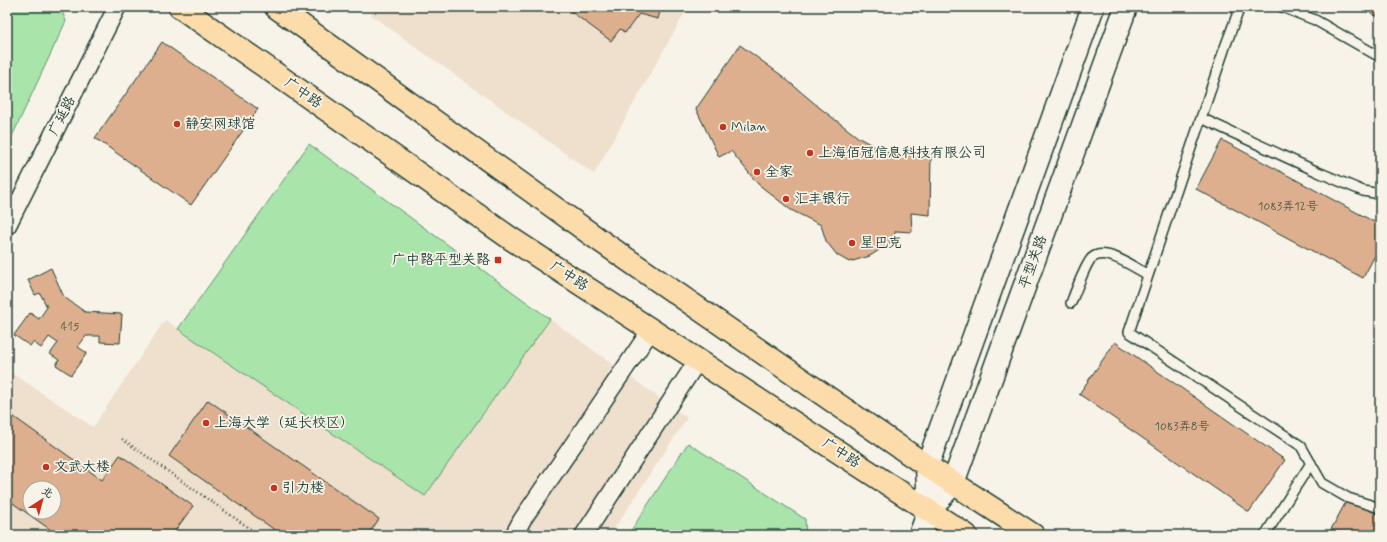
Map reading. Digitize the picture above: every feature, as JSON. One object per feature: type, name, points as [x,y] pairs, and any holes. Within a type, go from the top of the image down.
[{"type":"main road","name":"广中路","points":[[180,7],[510,238],[966,535]]},
{"type":"main road","points":[[276,7],[602,242],[927,466],[1033,535]]},
{"type":"street","name":"广延路","points":[[7,226],[117,7]]},
{"type":"street","name":"平型关路","points":[[929,511],[927,466],[1093,7]]},
{"type":"street","name":"平型关路","points":[[920,535],[929,511],[953,483],[1126,7]]},
{"type":"street","points":[[514,535],[651,330]]},
{"type":"street","points":[[584,535],[698,360]]},
{"type":"lane","points":[[1240,7],[1201,118],[1130,332],[1301,446],[1322,483],[1348,498],[1380,508]]},
{"type":"lane","points":[[1282,7],[1315,20],[1380,57]]},
{"type":"lane","points":[[1201,118],[1363,192],[1380,194]]},
{"type":"lane","points":[[1071,303],[1090,258],[1098,254],[1111,255],[1148,275]]},
{"type":"lane","points":[[1265,535],[1311,463]]},
{"type":"path","points":[[122,438],[259,535]]},
{"type":"shaded area","points":[[375,7],[688,7],[594,174],[371,15]]},
{"type":"shaded area","name":"上海大学（延长校区）","points":[[550,319],[687,418],[610,535],[7,535],[7,370],[93,427],[165,320],[425,496]]},
{"type":"green space","points":[[7,7],[60,7],[66,21],[7,147]]},
{"type":"green space","points":[[309,144],[550,319],[425,496],[178,329]]},
{"type":"green space","points":[[688,443],[805,519],[806,535],[628,535]]},
{"type":"building","points":[[565,7],[661,7],[658,19],[639,14],[625,33],[620,29],[611,41]]},
{"type":"building","points":[[1360,7],[1380,7],[1380,18]]},
{"type":"building","name":"静安网球馆","points":[[162,42],[258,109],[191,205],[95,138]]},
{"type":"building","name":"上海佰冠信息科技有限公司","points":[[740,45],[781,75],[859,138],[883,151],[897,156],[931,154],[930,215],[911,213],[912,232],[896,231],[890,243],[870,256],[849,262],[837,255],[826,241],[821,225],[791,210],[758,184],[731,151],[719,157],[696,109]]},
{"type":"building","points":[[1222,140],[1380,225],[1380,246],[1363,278],[1196,189]]},
{"type":"building","points":[[51,268],[64,297],[85,312],[122,314],[120,343],[100,342],[100,336],[86,336],[78,347],[87,353],[71,375],[56,365],[59,360],[50,354],[58,343],[49,337],[41,348],[33,342],[30,346],[14,335],[30,313],[39,319],[47,307],[40,293],[35,295],[28,280]]},
{"type":"building","points":[[1115,342],[1285,460],[1249,512],[1079,394]]},
{"type":"building","name":"引力楼","points":[[208,400],[379,519],[368,535],[282,535],[169,456]]},
{"type":"building","name":"文武大楼","points":[[7,412],[102,480],[120,455],[193,506],[172,535],[58,535],[37,520],[62,520],[62,480],[22,480],[22,510],[7,499]]},
{"type":"building","points":[[1348,498],[1380,516],[1380,535],[1328,535]]},
{"type":"place","name":"静安网球馆","points":[[177,124]]},
{"type":"place","name":"Milan","points":[[723,127]]},
{"type":"place","name":"上海佰冠信息科技有限公司","points":[[810,153]]},
{"type":"place","name":"全家","points":[[757,172]]},
{"type":"place","name":"汇丰银行","points":[[786,199]]},
{"type":"place","name":"星巴克","points":[[852,243]]},
{"type":"place","name":"广中路平型关路","points":[[498,260]]},
{"type":"place","name":"上海大学（延长校区）","points":[[206,423]]},
{"type":"place","name":"文武大楼","points":[[46,467]]},
{"type":"place","name":"引力楼","points":[[274,488]]}]
